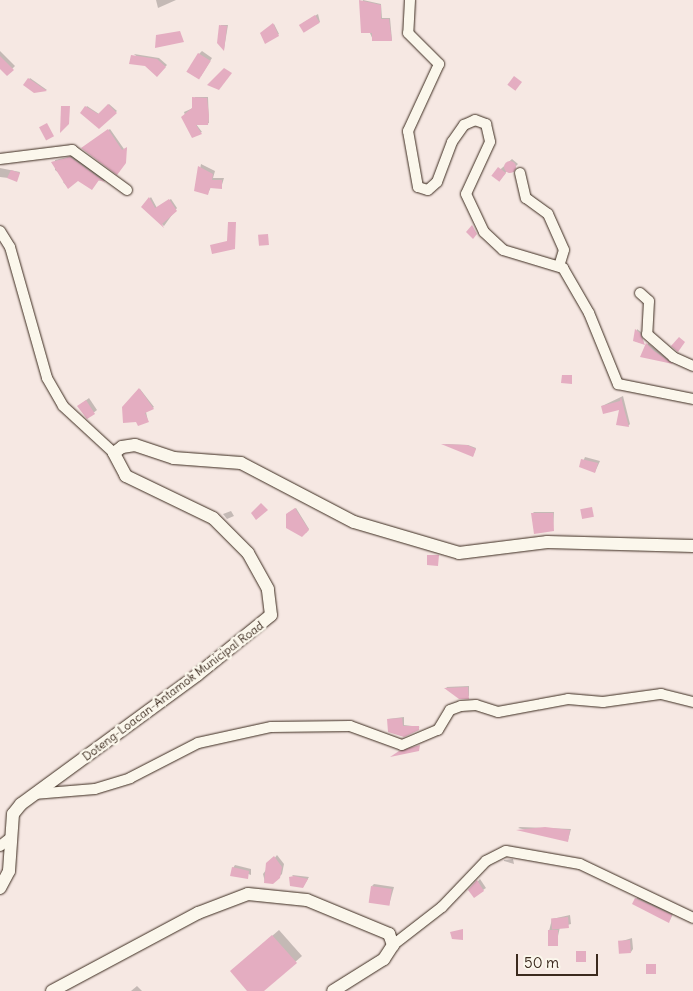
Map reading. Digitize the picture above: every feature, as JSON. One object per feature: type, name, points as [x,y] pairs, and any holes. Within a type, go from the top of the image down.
[{"type":"street","points":[[410,0],[408,33],[439,64],[408,131],[418,187],[433,187],[464,125],[482,121],[490,129],[490,142],[466,194],[484,232],[502,250],[559,266],[584,304],[618,384],[693,399]]},
{"type":"street","points":[[0,159],[72,150],[127,190]]},
{"type":"street","points":[[520,173],[526,198],[548,214],[564,250],[559,266]]},
{"type":"street","points":[[0,231],[10,247],[47,378],[63,406],[114,453],[135,445],[174,458],[241,463],[354,522],[459,553],[547,542],[693,546]]},
{"type":"street","points":[[640,293],[648,301],[648,334],[673,356],[693,366]]},
{"type":"street","name":"Doteng-Loacan-Antamok Municipal Road","points":[[0,888],[9,871],[4,843],[13,814],[34,794],[197,675],[272,615],[268,589],[248,553],[212,518],[137,484],[126,476],[114,453]]},
{"type":"street","points":[[34,794],[95,789],[130,778],[210,739],[270,727],[350,726],[402,745],[438,730],[450,710],[461,706],[476,704],[498,712],[568,699],[603,702],[661,694],[693,702]]},
{"type":"street","points":[[333,991],[384,959],[393,945],[442,907],[486,861],[506,851],[580,864],[693,918]]},
{"type":"street","points":[[52,991],[198,913],[248,894],[307,900],[383,928],[393,945]]},
{"type":"building","points":[[359,0],[381,5],[381,19],[389,19],[392,41],[372,41],[372,33],[361,33]]},
{"type":"building","points":[[315,15],[320,23],[304,33],[299,25]]},
{"type":"building","points":[[273,23],[279,36],[265,44],[260,33]]},
{"type":"building","points":[[219,25],[227,26],[224,51],[217,43]]},
{"type":"building","points":[[180,31],[184,42],[155,48],[156,35]]},
{"type":"building","points":[[198,53],[211,61],[199,80],[186,72]]},
{"type":"building","points":[[131,55],[157,59],[166,67],[157,77],[145,66],[129,64]]},
{"type":"building","points":[[0,56],[14,70],[7,76],[0,69]]},
{"type":"building","points":[[224,68],[232,73],[219,90],[207,85]]},
{"type":"building","points":[[514,76],[522,82],[515,91],[507,85]]},
{"type":"building","points":[[28,78],[47,91],[34,93],[23,85]]},
{"type":"building","points":[[192,97],[207,98],[209,116],[208,125],[196,125],[202,134],[192,138],[181,117],[192,108]]},
{"type":"building","points":[[108,104],[117,113],[99,129],[80,113],[85,106],[98,114]]},
{"type":"building","points":[[61,106],[70,106],[69,124],[60,133]]},
{"type":"building","points":[[47,123],[54,136],[46,140],[39,127]]},
{"type":"building","points":[[108,129],[122,150],[127,147],[126,163],[117,175],[81,148]]},
{"type":"building","points":[[70,157],[106,183],[99,180],[92,190],[78,181],[68,189],[51,162]]},
{"type":"building","points":[[508,161],[512,161],[516,167],[512,173],[508,173],[504,169],[504,165]]},
{"type":"building","points":[[198,166],[213,174],[212,180],[222,180],[222,189],[210,188],[208,195],[194,191]]},
{"type":"building","points":[[498,167],[506,173],[499,182],[491,176]]},
{"type":"building","points":[[11,170],[20,173],[17,182],[7,178]]},
{"type":"building","points":[[149,197],[155,208],[169,199],[177,211],[162,224],[164,228],[141,207]]},
{"type":"building","points":[[228,222],[236,222],[235,249],[212,254],[210,245],[227,241]]},
{"type":"building","points":[[472,225],[477,234],[473,239],[466,232]]},
{"type":"building","points":[[268,234],[269,245],[259,246],[258,235]]},
{"type":"building","points":[[635,329],[640,333],[645,345],[633,341]]},
{"type":"building","points":[[679,337],[685,342],[678,352],[671,346]]},
{"type":"building","points":[[646,343],[654,351],[673,364],[640,357]]},
{"type":"building","points":[[562,375],[572,375],[572,384],[561,383]]},
{"type":"building","points":[[139,388],[154,409],[145,413],[149,422],[138,426],[136,422],[123,423],[122,407]]},
{"type":"building","points":[[621,397],[629,427],[616,425],[619,410],[603,414],[601,406],[620,401]]},
{"type":"building","points":[[86,400],[95,414],[87,419],[77,406]]},
{"type":"building","points":[[441,444],[467,445],[476,449],[473,457]]},
{"type":"building","points":[[581,459],[598,463],[595,473],[579,467]]},
{"type":"building","points":[[261,503],[268,510],[256,520],[251,513]]},
{"type":"building","points":[[592,507],[594,517],[582,519],[580,509]]},
{"type":"building","points":[[295,508],[309,530],[302,537],[286,528],[286,514]]},
{"type":"building","points":[[531,513],[553,513],[554,531],[534,534]]},
{"type":"building","points":[[427,555],[439,555],[438,566],[427,565]]},
{"type":"building","points":[[468,687],[469,699],[459,699],[444,688]]},
{"type":"building","points":[[402,718],[403,726],[419,726],[419,730],[404,737],[388,732],[387,719]]},
{"type":"building","points":[[420,745],[419,751],[390,757],[399,751]]},
{"type":"building","points":[[545,827],[570,830],[568,842],[516,830]]},
{"type":"building","points":[[274,856],[282,867],[280,878],[273,884],[264,883],[266,863]]},
{"type":"building","points":[[232,867],[249,871],[248,879],[230,876]]},
{"type":"building","points":[[294,876],[308,879],[303,888],[290,886],[289,877]]},
{"type":"building","points":[[477,880],[484,891],[474,898],[468,890]]},
{"type":"building","points":[[371,886],[392,889],[389,906],[369,903]]},
{"type":"building","points":[[635,898],[672,915],[669,923],[632,904]]},
{"type":"building","points":[[568,917],[569,928],[552,929],[551,918]]},
{"type":"building","points":[[463,929],[463,940],[452,939],[450,932]]},
{"type":"building","points":[[548,930],[558,930],[558,946],[548,946]]},
{"type":"building","points":[[272,935],[297,963],[264,991],[247,991],[230,971]]},
{"type":"building","points":[[630,940],[631,953],[619,954],[618,941]]},
{"type":"building","points":[[576,951],[586,951],[586,962],[576,962]]},
{"type":"building","points":[[646,964],[656,964],[656,974],[646,974]]}]
